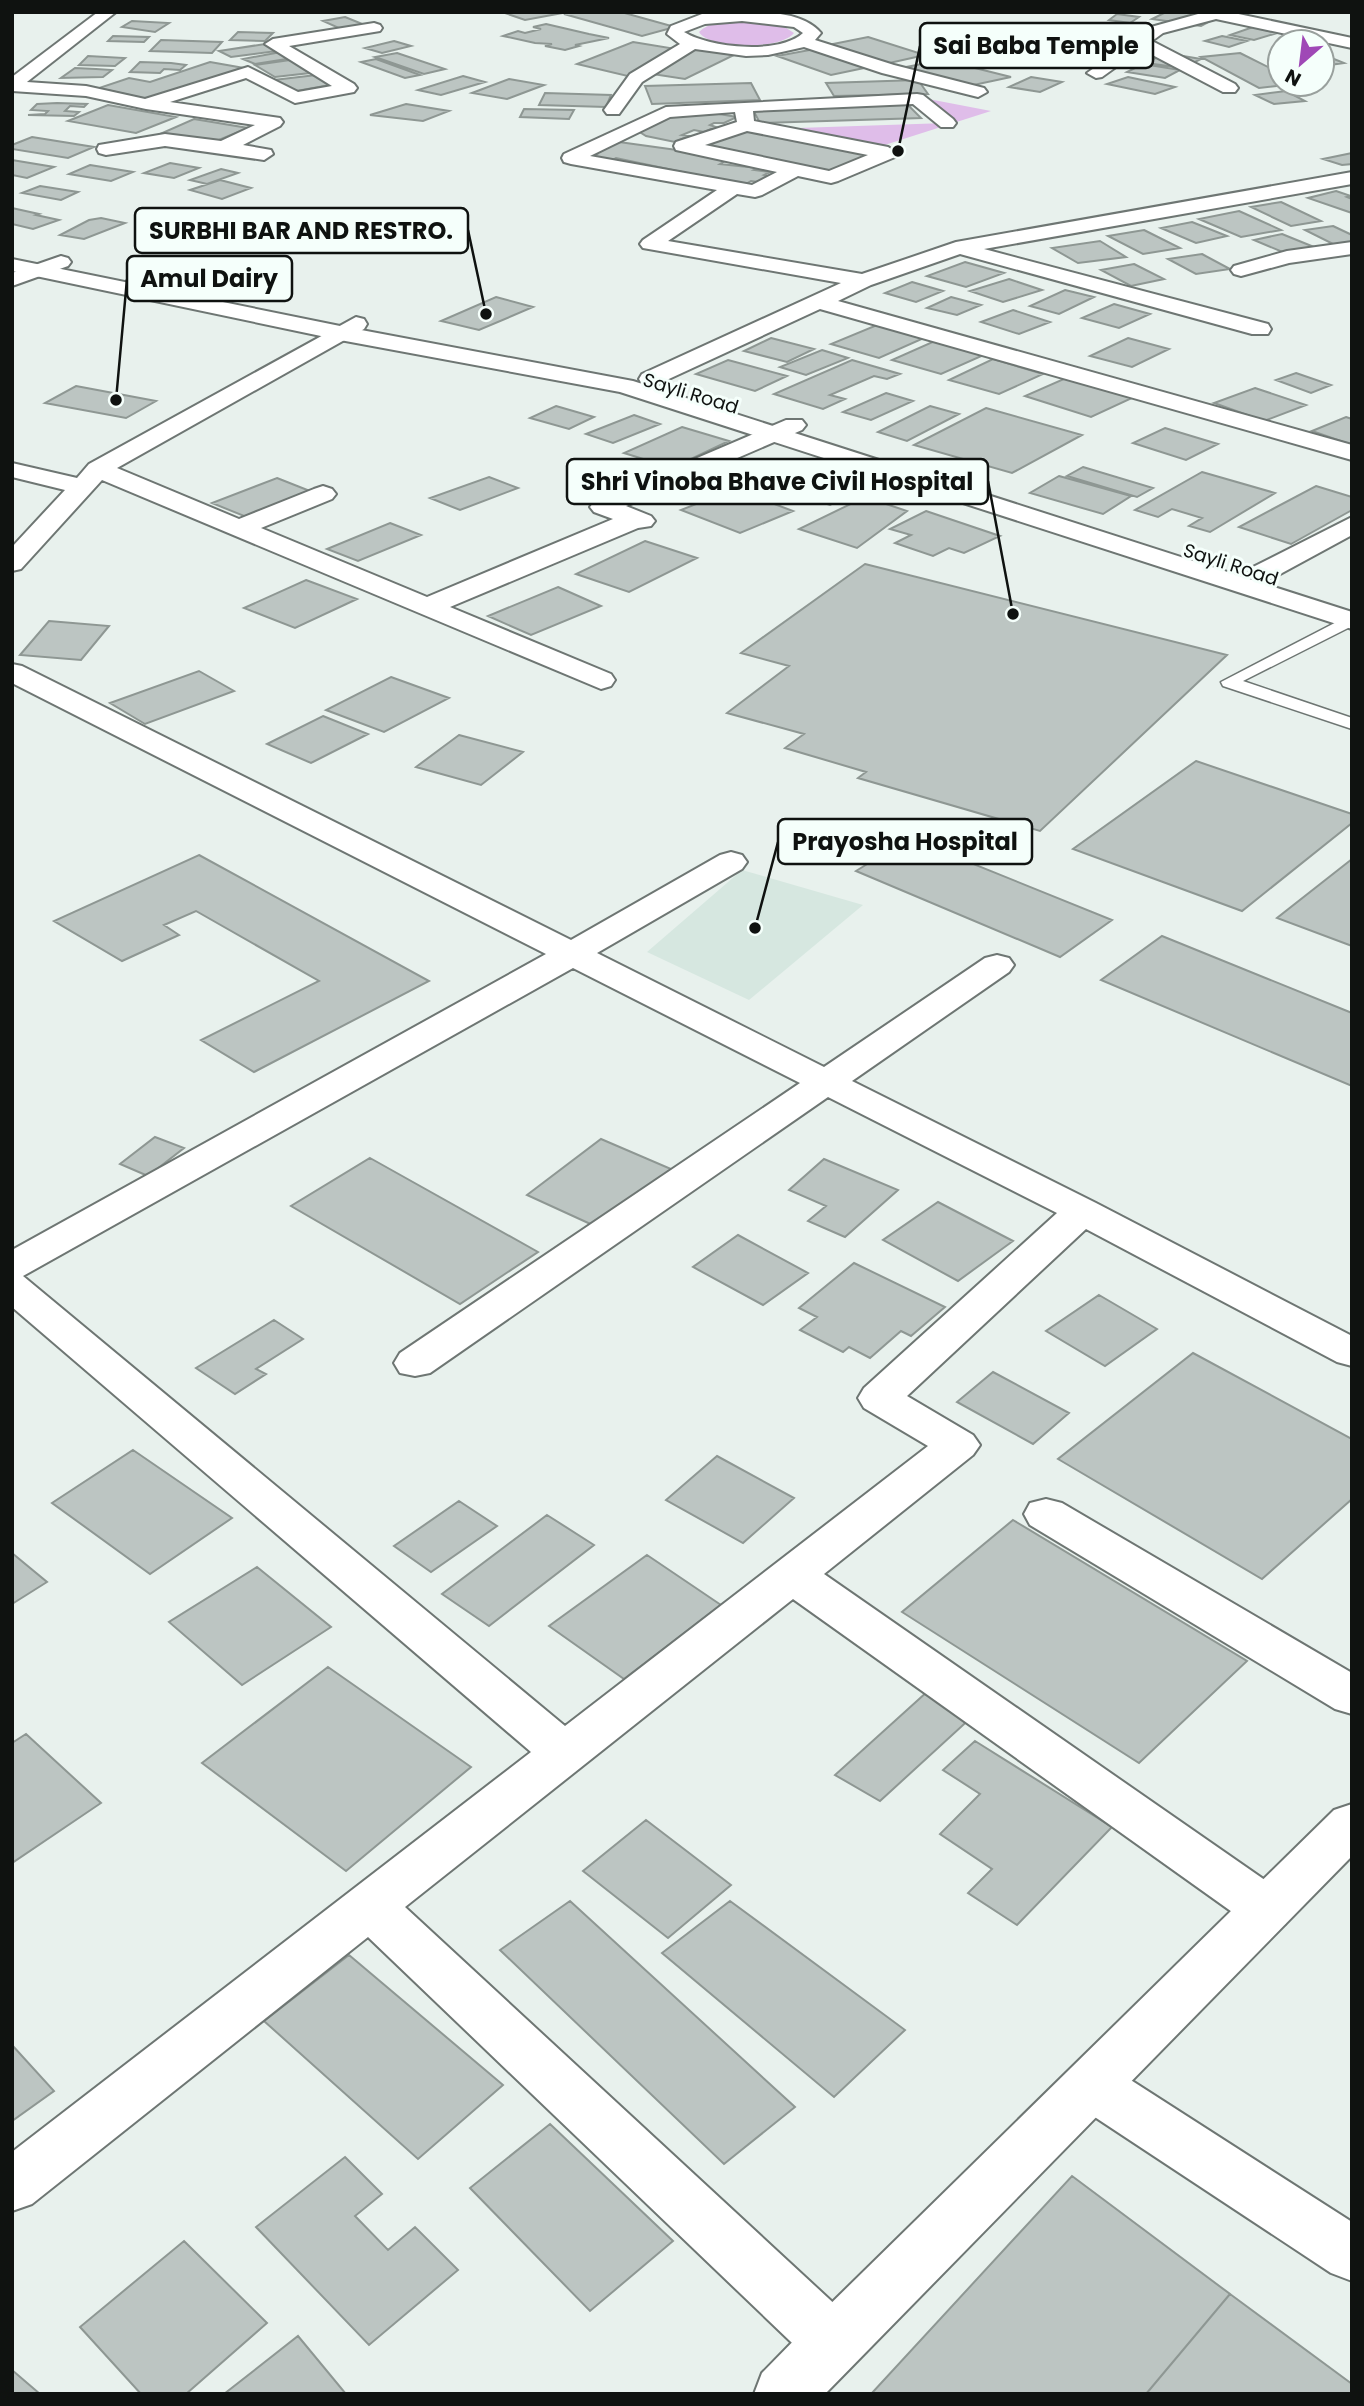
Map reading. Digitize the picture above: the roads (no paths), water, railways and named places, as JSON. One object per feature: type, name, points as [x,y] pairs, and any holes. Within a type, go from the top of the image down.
[{"type":"street","points":[[12,85],[108,12]]},
{"type":"street","points":[[1096,74],[1157,30],[1211,13],[1352,43]]},
{"type":"street","points":[[721,16],[788,16],[813,33],[804,42],[782,48],[737,51],[691,44],[675,34],[677,29],[686,23],[721,16]]},
{"type":"street","points":[[146,104],[248,72],[295,98],[348,88],[272,44],[307,31],[332,42],[374,27]]},
{"type":"street","points":[[804,42],[888,69],[978,92]]},
{"type":"street","points":[[1140,42],[1229,88]]},
{"type":"street","points":[[613,110],[636,78],[691,44]]},
{"type":"street","points":[[737,51],[769,69]]},
{"type":"street","points":[[12,85],[86,91],[146,104],[274,122],[224,147]]},
{"type":"street","points":[[802,87],[824,99]]},
{"type":"street","points":[[795,170],[755,191],[571,158],[666,112],[744,116],[917,99],[947,123],[919,124]]},
{"type":"street","points":[[744,116],[768,129],[888,153],[831,177],[676,145],[744,116]]},
{"type":"street","points":[[768,129],[851,126]]},
{"type":"street","points":[[617,136],[643,140]]},
{"type":"street","points":[[106,149],[165,139],[264,154]]},
{"type":"street","points":[[650,379],[864,281],[956,248],[1352,178]]},
{"type":"street","points":[[734,187],[650,244],[864,281]]},
{"type":"street","points":[[956,248],[1260,329]]},
{"type":"street","points":[[1241,270],[1287,257],[1352,248]]},
{"type":"street","name":"Sayli Road","points":[[12,250],[348,329],[534,355],[650,379],[1262,573],[1351,615]]},
{"type":"street","points":[[12,280],[61,262]]},
{"type":"street","points":[[12,265],[600,380],[1351,615]]},
{"type":"street","points":[[817,302],[1352,453]]},
{"type":"street","points":[[12,563],[90,477],[348,329]]},
{"type":"street","points":[[427,607],[639,520],[603,507],[794,425]]},
{"type":"street","points":[[12,470],[90,477],[239,528],[601,680]]},
{"type":"street","points":[[239,528],[323,494]]},
{"type":"street","points":[[1262,573],[1352,525]]},
{"type":"street","points":[[12,672],[1082,1211],[1352,1353]]},
{"type":"street","points":[[12,1267],[572,954],[731,862]]},
{"type":"street","points":[[415,1363],[997,965]]},
{"type":"street","points":[[12,2186],[958,1445],[879,1398],[1082,1211]]},
{"type":"street","points":[[12,1286],[565,1753]]},
{"type":"street","points":[[1046,1514],[1352,1696]]},
{"type":"street","points":[[791,1574],[1267,1909]]},
{"type":"street","points":[[784,2394],[1352,1825]]},
{"type":"street","points":[[370,1906],[833,2342]]},
{"type":"street","points":[[1092,2085],[1352,2254]]},
{"type":"lane","points":[[1351,615],[1229,682],[1352,724]]},
{"type":"place","name":"Sai Baba Temple","points":[[898,151]]},
{"type":"place","name":"SURBHI BAR AND RESTRO.","points":[[486,314]]},
{"type":"place","name":"Amul Dairy","points":[[116,400]]},
{"type":"place","name":"Shri Vinoba Bhave Civil Hospital","points":[[1013,614]]},
{"type":"place","name":"Prayosha Hospital","points":[[755,928]]}]
